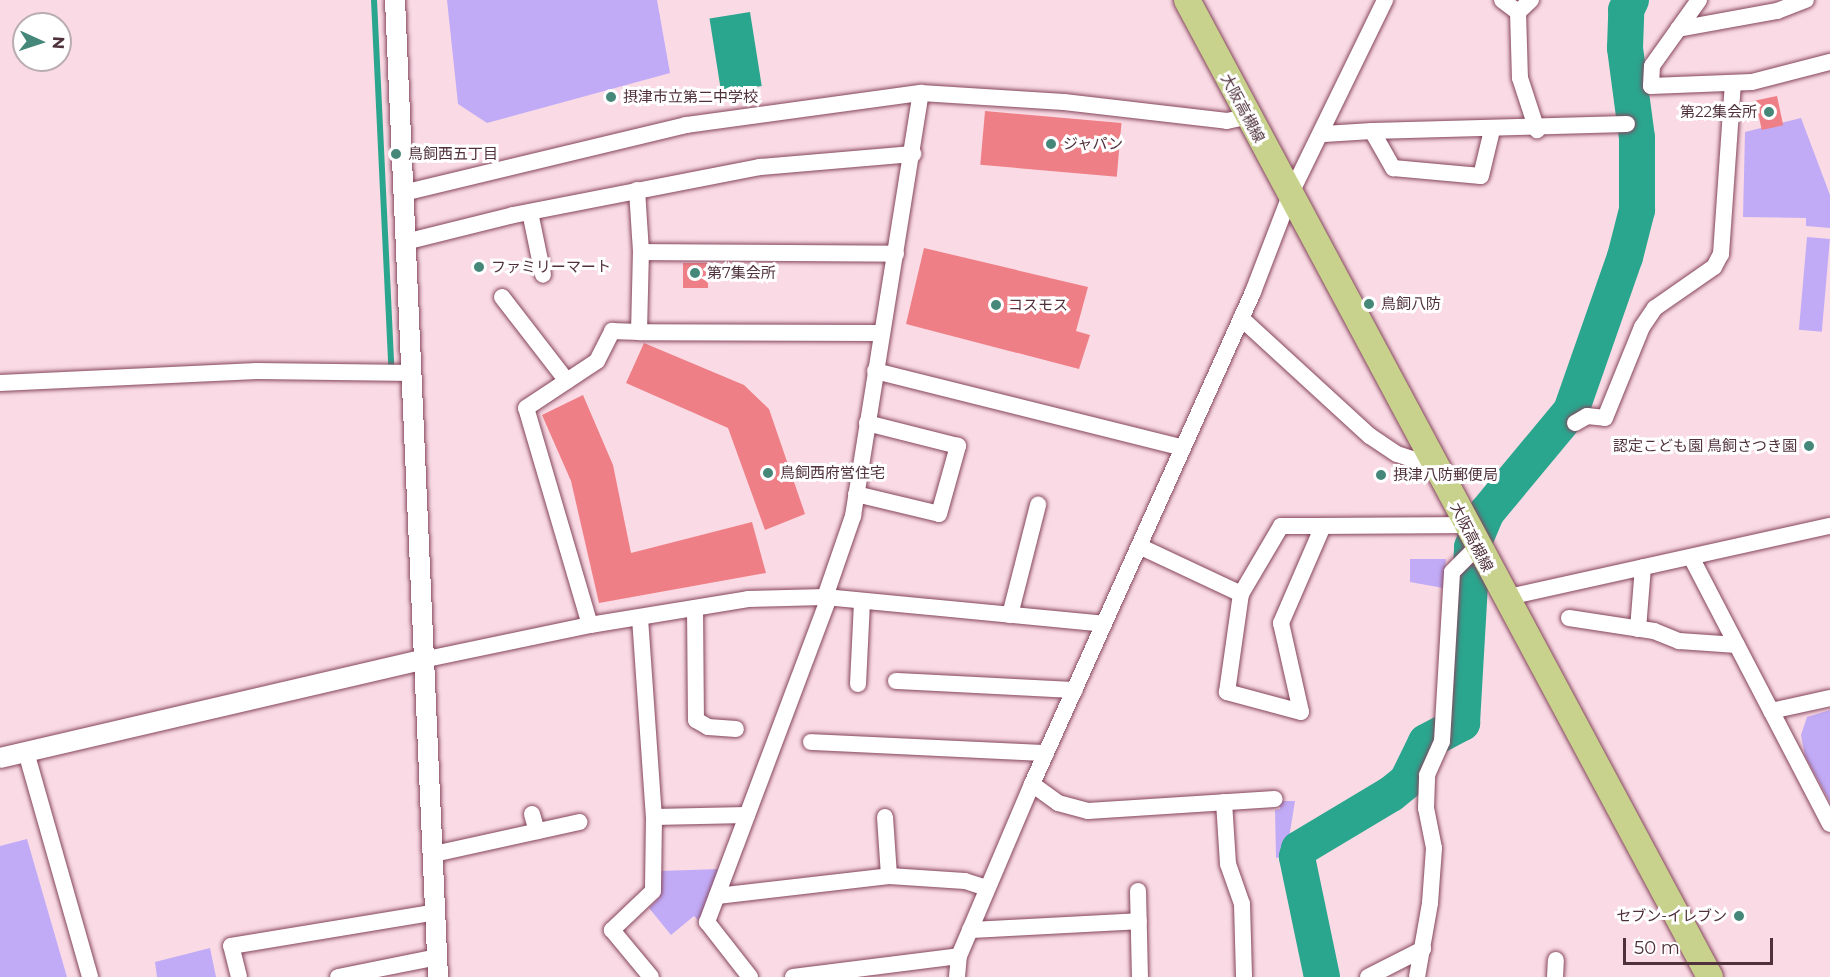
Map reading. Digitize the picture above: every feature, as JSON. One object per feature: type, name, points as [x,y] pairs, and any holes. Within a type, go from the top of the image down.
[{"type":"main road","name":"大阪高槻線","points":[[1187,0],[1246,117],[1291,193],[1504,598],[1710,977]]},
{"type":"street","points":[[395,0],[427,659],[438,977]]},
{"type":"street","points":[[957,977],[959,956],[1032,784],[1241,318],[1291,193],[1324,134],[1385,0]]},
{"type":"street","points":[[1502,0],[1518,12]]},
{"type":"street","points":[[1531,0],[1518,12],[1520,78],[1537,130]]},
{"type":"street","points":[[1699,0],[1652,66],[1651,86],[1733,83],[1830,62]]},
{"type":"street","points":[[1678,28],[1777,11],[1806,0]]},
{"type":"street","points":[[1575,423],[1587,416],[1605,418],[1642,327],[1655,308],[1714,267],[1721,254],[1733,83]]},
{"type":"street","points":[[403,193],[666,129],[921,93],[1065,102],[1227,121],[1246,117]]},
{"type":"street","points":[[750,977],[707,922],[827,598],[856,494],[880,333],[896,254],[921,93]]},
{"type":"street","points":[[1324,134],[1372,131],[1537,130],[1627,124]]},
{"type":"street","points":[[1372,131],[1393,168],[1481,176],[1492,130]]},
{"type":"street","points":[[405,242],[530,212],[760,167],[913,154]]},
{"type":"street","points":[[637,190],[641,252],[639,332]]},
{"type":"street","points":[[530,212],[543,275]]},
{"type":"street","points":[[641,252],[896,254]]},
{"type":"street","points":[[502,297],[567,381]]},
{"type":"street","points":[[1241,318],[1370,436],[1397,454],[1436,467]]},
{"type":"street","points":[[590,625],[526,408],[597,361],[612,331],[880,333]]},
{"type":"street","points":[[874,371],[1183,448]]},
{"type":"street","points":[[0,383],[257,372],[413,373]]},
{"type":"street","points":[[856,494],[939,514],[958,446],[867,423]]},
{"type":"street","points":[[1010,615],[1038,505]]},
{"type":"street","points":[[1323,526],[1281,623],[1300,712],[1227,692],[1241,594],[1281,526],[1323,526],[1472,536],[1452,572],[1443,733],[1427,775],[1426,808],[1434,848],[1423,949],[1417,977]]},
{"type":"street","points":[[1504,598],[1830,526]]},
{"type":"street","points":[[1139,546],[1241,594]]},
{"type":"street","points":[[1691,556],[1830,824]]},
{"type":"street","points":[[1638,629],[1643,567]]},
{"type":"street","points":[[0,758],[427,659],[590,625],[748,599],[827,598],[1104,624]]},
{"type":"street","points":[[858,684],[862,601]]},
{"type":"street","points":[[695,608],[696,720],[708,727],[736,729]]},
{"type":"street","points":[[640,618],[654,817],[653,891],[612,930],[651,977]]},
{"type":"street","points":[[1569,618],[1638,629],[1679,641],[1737,645]]},
{"type":"street","points":[[896,681],[1075,690]]},
{"type":"street","points":[[1772,711],[1830,698]]},
{"type":"street","points":[[811,742],[1046,753]]},
{"type":"street","points":[[26,752],[90,977]]},
{"type":"street","points":[[1032,784],[1058,802],[1088,811],[1275,799]]},
{"type":"street","points":[[1224,802],[1228,864],[1242,904],[1244,977]]},
{"type":"street","points":[[532,814],[537,831]]},
{"type":"street","points":[[654,817],[747,815]]},
{"type":"street","points":[[885,818],[889,876]]},
{"type":"street","points":[[434,854],[580,822]]},
{"type":"street","points":[[717,896],[889,876],[964,881],[987,888]]},
{"type":"street","points":[[1138,891],[1140,977]]},
{"type":"street","points":[[239,977],[231,946],[436,912]]},
{"type":"street","points":[[970,930],[1139,921]]},
{"type":"street","points":[[1368,977],[1423,949]]},
{"type":"street","points":[[793,977],[959,956]]},
{"type":"street","points":[[338,977],[437,957]]},
{"type":"street","points":[[1555,977],[1556,960]]},
{"type":"shaded area","points":[[447,0],[657,0],[670,73],[487,123],[458,104]]},
{"type":"shaded area","points":[[750,12],[762,86],[721,92],[710,18]]},
{"type":"shaded area","points":[[1801,118],[1830,195],[1830,228],[1806,226],[1806,218],[1743,217],[1745,132]]},
{"type":"shaded area","points":[[1807,237],[1830,239],[1822,332],[1799,330]]},
{"type":"shaded area","points":[[1410,559],[1446,559],[1443,588],[1410,582]]},
{"type":"shaded area","points":[[1830,710],[1830,802],[1805,756],[1801,735],[1807,717]]},
{"type":"shaded area","points":[[1279,801],[1295,801],[1286,856],[1276,858],[1275,810],[1280,809]]},
{"type":"shaded area","points":[[27,839],[67,977],[0,977],[0,846]]},
{"type":"shaded area","points":[[721,869],[708,913],[699,921],[694,916],[671,935],[649,908],[660,897],[658,871]]},
{"type":"shaded area","points":[[210,948],[216,977],[157,977],[155,962]]},
{"type":"building","name":"第22集会所","points":[[1777,96],[1783,125],[1762,130],[1755,101]]},
{"type":"building","name":"ジャパン","points":[[985,111],[1121,123],[1117,177],[980,165]]},
{"type":"building","name":"コスモス","points":[[924,248],[1088,287],[1076,331],[1090,335],[1079,369],[906,324]]},
{"type":"building","name":"第7集会所","points":[[683,263],[708,263],[708,288],[683,288]]},
{"type":"building","points":[[644,343],[744,385],[769,409],[805,514],[765,530],[728,428],[626,383]]},
{"type":"building","points":[[583,395],[613,465],[631,553],[752,522],[766,573],[599,603],[571,481],[542,415]]},
{"type":"waterway","points":[[374,0],[391,365]]},
{"type":"waterway","points":[[1322,977],[1297,857],[1299,849],[1391,794],[1407,781],[1426,742],[1462,723],[1472,547],[1487,512],[1571,411],[1625,257],[1637,210],[1637,138],[1625,48],[1626,10],[1631,0]]},
{"type":"place","name":"摂津市立第二中学校","points":[[611,97]]},
{"type":"place","name":"第22集会所","points":[[1769,112]]},
{"type":"place","name":"ジャパン","points":[[1051,144]]},
{"type":"place","name":"鳥飼西五丁目","points":[[396,154]]},
{"type":"place","name":"ファミリーマート","points":[[479,267]]},
{"type":"place","name":"第7集会所","points":[[695,273]]},
{"type":"place","name":"鳥飼八防","points":[[1369,304]]},
{"type":"place","name":"コスモス","points":[[996,305]]},
{"type":"place","name":"認定こども園 鳥飼さつき園","points":[[1809,446]]},
{"type":"place","name":"鳥飼西府営住宅","points":[[768,473]]},
{"type":"place","name":"摂津八防郵便局","points":[[1381,475]]},
{"type":"place","name":"セブン-イレブン","points":[[1739,916]]}]
